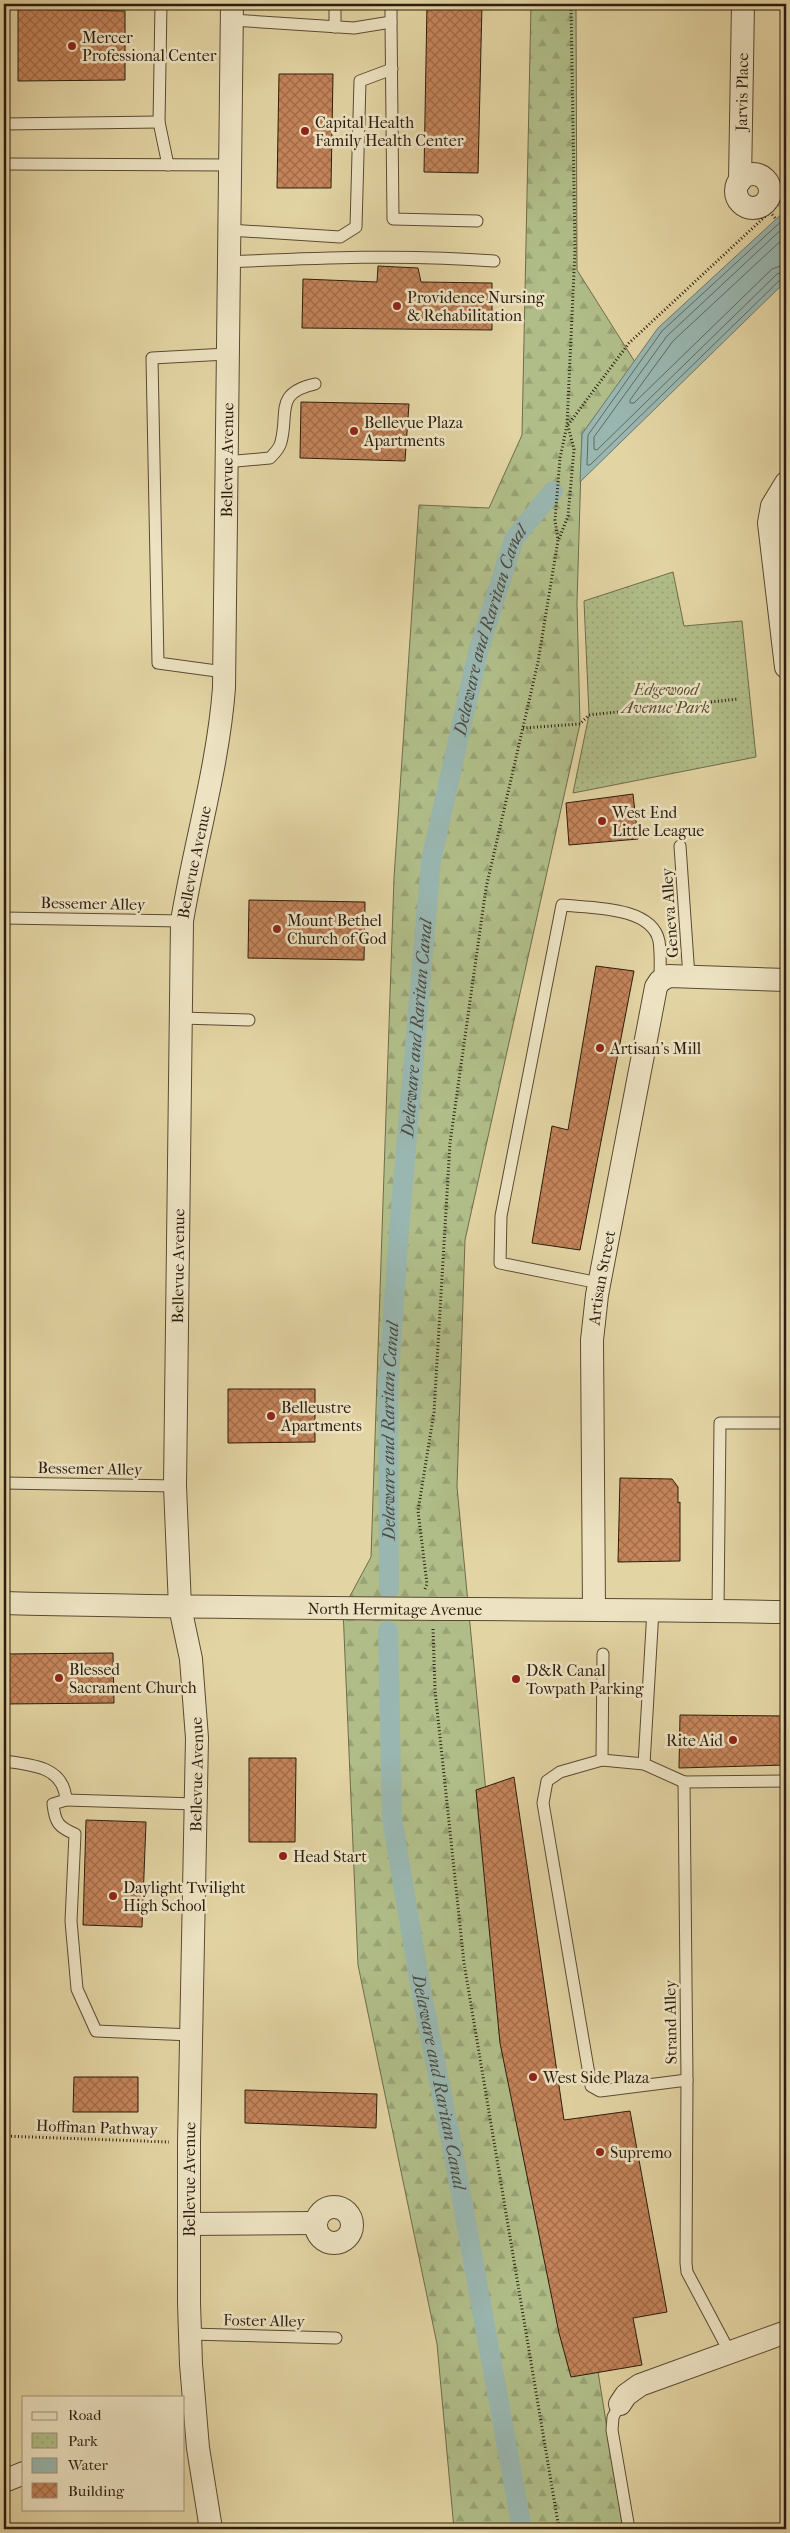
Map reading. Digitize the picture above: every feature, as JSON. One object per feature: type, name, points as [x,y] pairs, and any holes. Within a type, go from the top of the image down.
[{"type":"street","name":"Jarvis Place","points":[[743,4],[740,180],[751,174],[759,175],[767,181],[770,193],[770,212]]},
{"type":"street","name":"Bellevue Avenue","points":[[211,2529],[191,2457],[189,2143],[196,1804],[196,1699],[191,1659],[180,1607],[176,1486],[182,921],[191,870],[216,765],[221,728],[224,672],[225,462],[232,12]]},
{"type":"street","points":[[786,483],[772,506],[769,523],[786,667]]},
{"type":"street","points":[[660,981],[669,976],[786,980]]},
{"type":"street","name":"Artisan Street","points":[[594,1609],[592,1340],[599,1283],[622,1169],[639,1068],[656,987],[660,981]]},
{"type":"street","name":"North Hermitage Avenue","points":[[4,1603],[180,1607],[372,1607],[421,1600],[594,1609],[786,1612]]},
{"type":"street","points":[[190,2224],[315,2223]]},
{"type":"street","points":[[620,2404],[626,2395],[640,2385],[786,2332]]},
{"type":"street","points":[[4,2481],[22,2474]]},
{"type":"lane","points":[[161,4],[159,122],[168,165]]},
{"type":"lane","points":[[335,4],[335,27]]},
{"type":"lane","points":[[391,4],[393,219],[477,221]]},
{"type":"lane","points":[[232,12],[335,27],[354,28],[391,22]]},
{"type":"lane","points":[[229,230],[340,237],[356,227],[360,81],[392,69]]},
{"type":"lane","points":[[4,124],[159,122]]},
{"type":"lane","points":[[4,164],[230,165]]},
{"type":"lane","points":[[228,262],[345,257],[455,258],[494,261]]},
{"type":"lane","points":[[224,672],[158,663],[152,358],[227,354]]},
{"type":"lane","points":[[225,462],[270,458],[281,443],[284,406],[298,388],[315,384]]},
{"type":"lane","name":"Geneva Alley","points":[[680,846],[689,977]]},
{"type":"lane","points":[[599,1283],[500,1263],[501,1216],[562,905],[632,914],[647,923],[659,939],[660,981]]},
{"type":"lane","name":"Bessemer Alley","points":[[4,918],[182,921]]},
{"type":"lane","points":[[182,1018],[249,1020]]},
{"type":"lane","points":[[718,1611],[720,1423],[786,1423]]},
{"type":"lane","name":"Bessemer Alley","points":[[4,1483],[176,1486]]},
{"type":"lane","points":[[644,1764],[653,1610]]},
{"type":"lane","points":[[602,1760],[604,1654]]},
{"type":"lane","points":[[687,2080],[600,2091],[591,2086],[543,1803],[547,1781],[560,1772],[602,1760],[644,1764],[684,1782],[786,1781]]},
{"type":"lane","points":[[4,1762],[47,1770],[58,1776],[65,1792],[66,1800]]},
{"type":"lane","name":"Strand Alley","points":[[684,1782],[687,2272],[730,2353]]},
{"type":"lane","points":[[192,2035],[96,2031],[77,1989],[71,1921],[75,1834],[55,1822],[53,1804],[66,1800],[196,1804]]},
{"type":"lane","name":"Foster Alley","points":[[190,2334],[336,2338]]},
{"type":"lane","points":[[620,2404],[613,2417],[612,2430],[629,2529]]},
{"type":"path","points":[[558,540],[555,520],[560,458],[567,425],[575,250],[571,4]]},
{"type":"path","points":[[567,425],[629,343],[786,197]]},
{"type":"path","points":[[421,1600],[427,1584],[418,1511],[434,1412],[450,1143],[486,888],[538,662],[558,540],[568,516],[574,449],[567,425]]},
{"type":"path","points":[[523,728],[580,724],[589,715],[738,699]]},
{"type":"path","points":[[432,1626],[435,1690],[464,1963],[559,2529]]},
{"type":"path","name":"Hoffman Pathway","points":[[4,2136],[189,2143]]},
{"type":"green space","points":[[531,4],[576,4],[577,270],[635,362],[582,434],[577,603],[580,724],[465,1240],[457,1487],[507,2014],[596,2359],[623,2529],[454,2529],[437,2344],[358,1965],[343,1609],[371,1557],[394,878],[419,505],[489,508],[522,435]]},
{"type":"green space","name":"Edgewood Avenue Park","points":[[673,572],[684,626],[742,621],[756,757],[573,793],[589,715],[584,601]]},
{"type":"water","points":[[786,210],[786,281],[580,482],[582,434],[658,328]]},
{"type":"building","points":[[427,4],[482,4],[478,173],[424,172]]},
{"type":"building","name":"Mercer Professional Center","points":[[18,9],[125,11],[125,80],[18,81]]},
{"type":"building","name":"Capital Health Family Health Center","points":[[279,74],[333,74],[331,188],[277,188]]},
{"type":"building","name":"Providence Nursing & Rehabilitation","points":[[378,266],[418,268],[421,282],[492,283],[492,330],[302,328],[303,279],[377,282]]},
{"type":"building","name":"Bellevue Plaza Apartments","points":[[301,402],[409,404],[405,461],[300,458]]},
{"type":"building","name":"West End Little League","points":[[633,794],[638,839],[569,845],[566,803]]},
{"type":"building","points":[[249,900],[365,902],[364,960],[248,958]]},
{"type":"building","name":"Artisan's Mill","points":[[596,966],[634,971],[580,1250],[532,1243],[552,1126],[568,1130]]},
{"type":"building","name":"Belleustre Apartments","points":[[228,1389],[315,1389],[315,1442],[228,1443]]},
{"type":"building","points":[[620,1478],[672,1479],[678,1487],[678,1503],[680,1502],[680,1561],[618,1562]]},
{"type":"building","name":"Blessed Sacrament Church","points":[[113,1653],[114,1703],[4,1704],[4,1654]]},
{"type":"building","name":"Rite Aid","points":[[680,1715],[786,1716],[786,1765],[679,1768]]},
{"type":"building","points":[[249,1758],[296,1758],[295,1842],[249,1842]]},
{"type":"building","name":"West Side Plaza","points":[[514,1777],[564,2120],[630,2111],[667,2312],[633,2318],[642,2365],[571,2377],[559,2333],[500,2043],[476,1790]]},
{"type":"building","points":[[86,1820],[146,1822],[142,1927],[83,1925]]},
{"type":"building","points":[[74,2077],[138,2077],[138,2112],[73,2112]]},
{"type":"building","points":[[245,2090],[377,2094],[376,2128],[245,2123]]},
{"type":"waterway","name":"Delaware and Raritan Canal","points":[[389,1589],[388,1389],[399,1230],[431,861],[478,652],[514,539],[553,491]]},
{"type":"waterway","name":"Delaware and Raritan Canal","points":[[388,1631],[392,1819],[421,1990],[453,2151],[522,2529]]},
{"type":"place","name":"Mercer Professional Center","points":[[72,46]]},
{"type":"place","name":"Capital Health Family Health Center","points":[[305,131]]},
{"type":"place","name":"Providence Nursing & Rehabilitation","points":[[397,306]]},
{"type":"place","name":"Bellevue Plaza Apartments","points":[[354,431]]},
{"type":"place","name":"West End Little League","points":[[602,821]]},
{"type":"place","name":"Mount Bethel Church of God","points":[[277,929]]},
{"type":"place","name":"Artisan's Mill","points":[[600,1048]]},
{"type":"place","name":"Belleustre Apartments","points":[[271,1416]]},
{"type":"place","name":"Blessed Sacrament Church","points":[[59,1678]]},
{"type":"place","name":"D&R Canal Towpath Parking","points":[[516,1679]]},
{"type":"place","name":"Rite Aid","points":[[733,1740]]},
{"type":"place","name":"Head Start","points":[[283,1856]]},
{"type":"place","name":"Daylight Twilight High School","points":[[113,1896]]},
{"type":"place","name":"West Side Plaza","points":[[533,2077]]},
{"type":"place","name":"Supremo","points":[[600,2152]]}]
